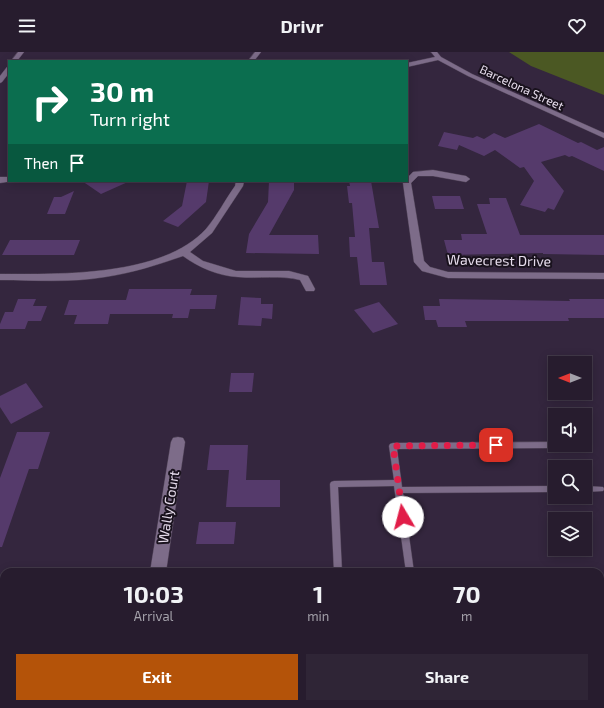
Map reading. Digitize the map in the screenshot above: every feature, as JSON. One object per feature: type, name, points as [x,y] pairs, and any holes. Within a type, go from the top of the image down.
[{"type":"street","points":[[15,60],[21,52]]},
{"type":"street","points":[[252,60],[258,52]]},
{"type":"street","points":[[408,64],[437,55]]},
{"type":"street","name":"Barcelona Street","points":[[437,55],[470,75],[604,136]]},
{"type":"street","points":[[0,81],[8,69]]},
{"type":"street","name":"Wavecrest Drive","points":[[466,179],[433,173],[416,174],[407,183],[419,262],[426,269],[448,275],[604,276]]},
{"type":"street","points":[[0,277],[59,277],[104,274],[143,266],[184,252],[209,231],[239,186],[240,182]]},
{"type":"street","points":[[184,252],[206,266],[236,274],[288,274],[304,278],[310,288]]},
{"type":"street","name":"Wally Court","points":[[159,568],[178,442]]},
{"type":"lane","points":[[409,568],[393,446],[548,445]]},
{"type":"lane","points":[[338,568],[334,484],[548,489]]},
{"type":"lane","points":[[592,489],[600,489]]},
{"type":"green space","points":[[509,52],[604,52],[604,95],[531,66]]},
{"type":"building","points":[[539,124],[578,143],[581,142],[597,150],[604,147],[604,171],[572,156],[569,157],[565,155],[541,162],[564,191],[554,210],[548,208],[545,212],[520,205],[534,181],[524,167],[520,168],[495,150],[484,156],[459,145],[457,150],[438,146],[444,132],[473,138],[477,136],[484,139],[494,133],[505,138]]},
{"type":"building","points":[[83,182],[128,182],[101,194]]},
{"type":"building","points":[[187,182],[209,182],[206,202],[178,227],[163,221],[182,206]]},
{"type":"building","points":[[269,182],[294,182],[294,190],[269,235],[318,235],[319,254],[246,253],[249,234],[268,202]]},
{"type":"building","points":[[349,182],[371,182],[379,228],[369,228],[372,262],[384,262],[387,285],[360,285],[357,257],[350,257],[349,237],[355,237],[352,203],[349,203],[347,186],[350,186]]},
{"type":"building","points":[[74,191],[65,214],[47,214],[54,197],[61,197]]},
{"type":"building","points":[[432,196],[460,196],[464,209],[435,209]]},
{"type":"building","points":[[489,198],[506,198],[520,235],[604,235],[604,255],[543,253],[448,255],[444,240],[462,240],[461,234],[487,234],[477,204],[490,204]]},
{"type":"building","points":[[10,240],[80,240],[74,255],[2,255]]},
{"type":"building","points":[[129,289],[192,289],[190,295],[217,295],[215,309],[190,309],[188,318],[172,318],[173,314],[110,314],[108,324],[74,324],[77,315],[64,315],[69,300],[126,300]]},
{"type":"building","points":[[241,297],[261,298],[261,304],[273,304],[272,319],[262,318],[261,326],[238,325]]},
{"type":"building","points":[[18,299],[36,299],[33,306],[47,306],[41,321],[28,321],[25,329],[0,329],[0,324],[5,312],[13,312]]},
{"type":"building","points":[[439,299],[570,301],[569,299],[604,299],[604,318],[568,318],[569,321],[465,321],[467,327],[438,327],[436,320],[425,320],[423,306],[440,306]]},
{"type":"building","points":[[379,302],[398,324],[373,333],[354,310]]},
{"type":"building","points":[[231,373],[254,373],[252,392],[229,392]]},
{"type":"building","points":[[26,383],[43,407],[11,424],[0,407],[0,396]]},
{"type":"building","points":[[17,432],[50,432],[38,469],[29,469],[2,547],[0,547],[0,478]]},
{"type":"building","points":[[210,445],[248,445],[246,480],[280,480],[280,507],[226,507],[229,470],[207,470]]},
{"type":"building","points":[[199,522],[236,522],[234,544],[196,544]]},
{"type":"route","points":[[403,517],[393,446],[496,445]]}]
